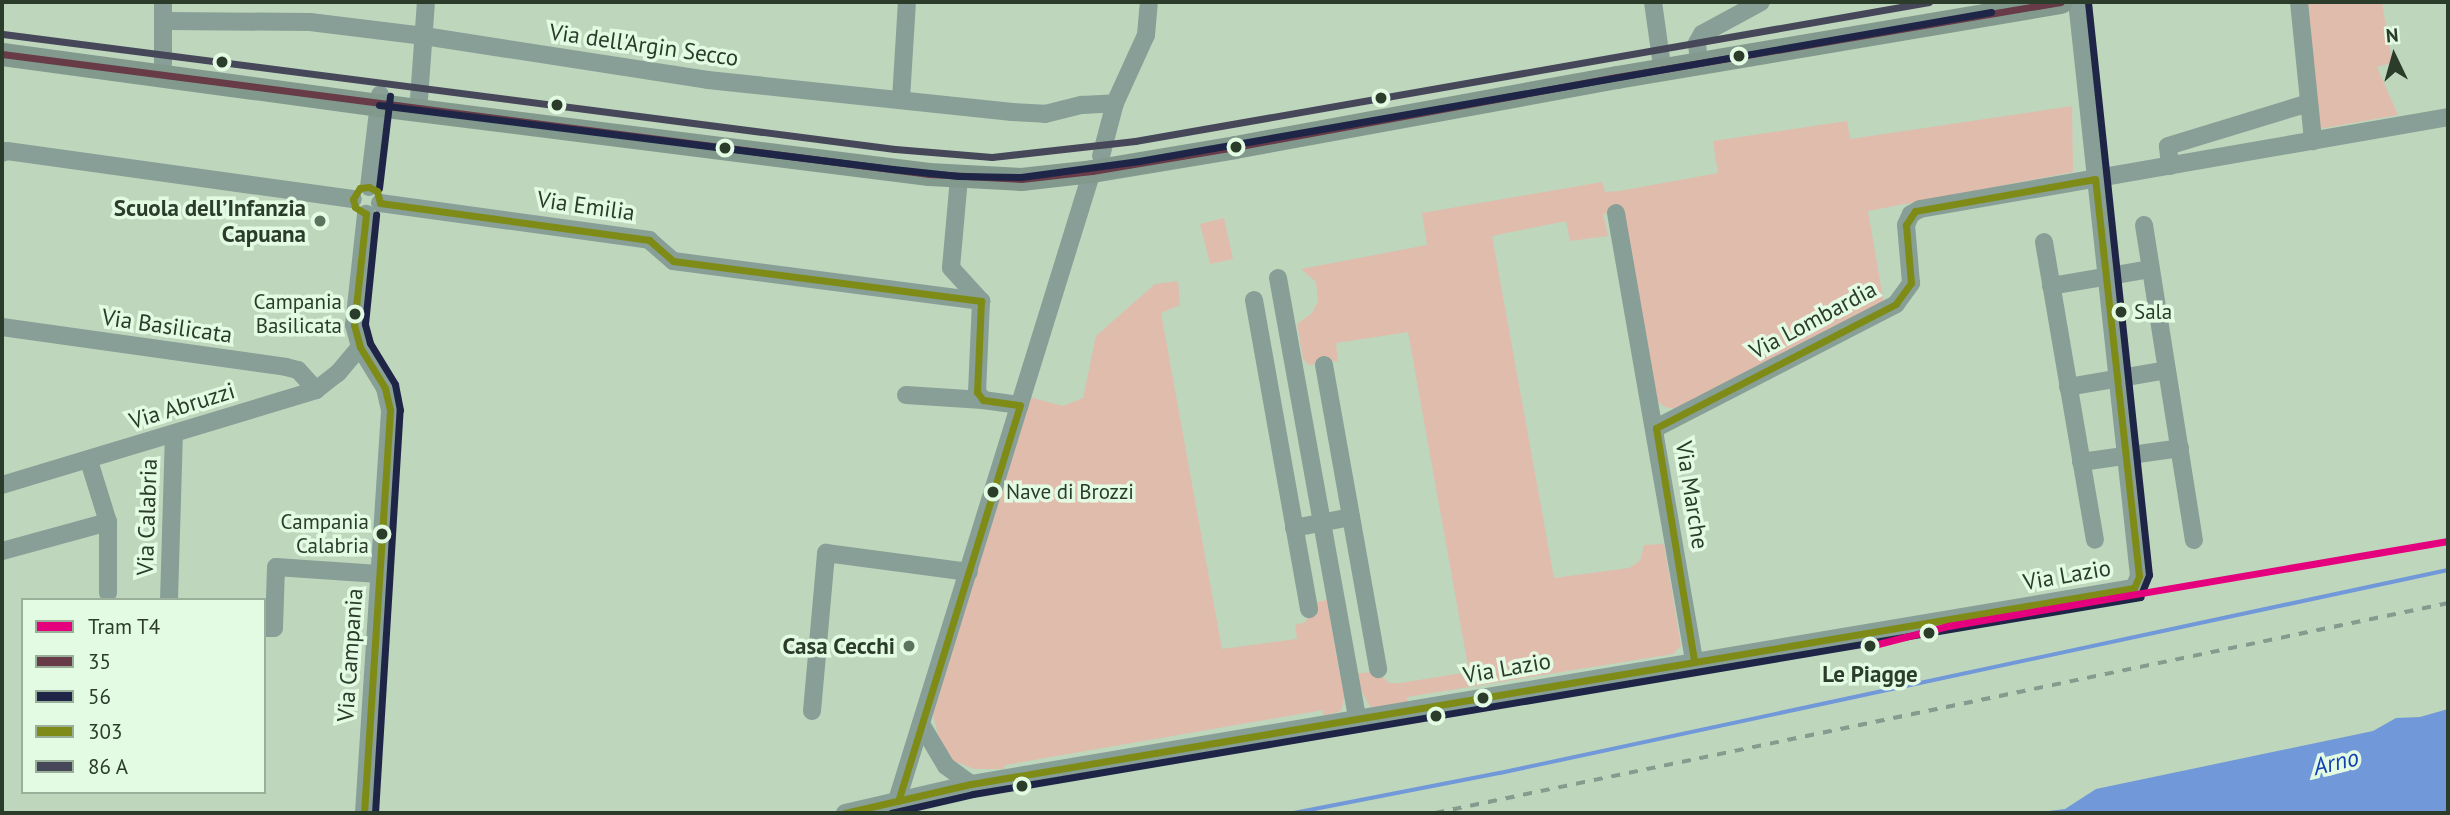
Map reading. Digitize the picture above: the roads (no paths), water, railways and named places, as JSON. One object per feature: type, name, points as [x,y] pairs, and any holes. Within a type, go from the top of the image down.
[{"type":"main road","points":[[2,54],[379,100],[959,178],[1021,179],[1661,59],[1989,2]]},
{"type":"main road","points":[[2,44],[163,64],[379,100],[419,99],[960,166],[1020,167],[1097,164],[2061,2]]},
{"type":"street","points":[[163,2],[163,64]]},
{"type":"street","points":[[419,99],[426,2]]},
{"type":"street","points":[[901,99],[907,2]]},
{"type":"street","points":[[896,807],[1115,103],[1146,35],[1149,2]]},
{"type":"street","points":[[1653,2],[1661,59]]},
{"type":"street","points":[[1698,53],[1697,43],[1702,34],[1760,2]]},
{"type":"street","points":[[2077,2],[2126,456]]},
{"type":"street","points":[[2299,2],[2313,141]]},
{"type":"street","name":"Via dell'Argin Secco","points":[[165,22],[310,22],[424,36],[708,80],[1045,114],[1082,105],[1115,103]]},
{"type":"street","points":[[369,187],[379,100]]},
{"type":"street","points":[[2170,166],[2168,146],[2309,103]]},
{"type":"street","name":"Via Lombardia","points":[[1656,428],[1896,304],[1911,283],[1906,225],[1915,211],[2448,117]]},
{"type":"street","points":[[2,153],[353,199]]},
{"type":"street","points":[[959,178],[951,268],[981,301],[976,384],[983,400]]},
{"type":"street","points":[[369,187],[379,194],[380,203],[377,210],[366,214],[355,207],[353,199],[360,188],[369,187]]},
{"type":"street","name":"Via Emilia","points":[[380,203],[649,240],[673,261],[981,301]]},
{"type":"street","name":"Via Marche","points":[[1616,213],[1656,428],[1694,661]]},
{"type":"street","name":"Via Campania","points":[[364,813],[390,410],[385,388],[360,347],[355,315],[366,214]]},
{"type":"street","points":[[2144,225],[2194,540]]},
{"type":"street","points":[[2044,242],[2095,540]]},
{"type":"street","points":[[2051,286],[2151,269]]},
{"type":"street","points":[[1278,278],[1357,719]]},
{"type":"street","points":[[1254,300],[1309,609]]},
{"type":"street","name":"Via Basilicata","points":[[2,327],[286,367],[298,370],[316,390]]},
{"type":"street","name":"Via Abruzzi","points":[[2,485],[89,461],[316,390],[338,373],[360,347]]},
{"type":"street","points":[[1324,365],[1378,669]]},
{"type":"street","points":[[2068,387],[2167,370]]},
{"type":"street","points":[[1268,376],[1295,371]]},
{"type":"street","points":[[906,395],[1020,405]]},
{"type":"street","name":"Via Calabria","points":[[169,598],[174,435]]},
{"type":"street","points":[[1281,450],[1338,440]]},
{"type":"street","points":[[2081,462],[2180,448]]},
{"type":"street","name":"Via Lazio","points":[[845,813],[896,807],[971,783],[2133,588],[2139,576],[2126,456]]},
{"type":"street","points":[[89,461],[108,522],[108,593]]},
{"type":"street","points":[[1294,528],[1351,517]]},
{"type":"street","points":[[2,551],[108,522]]},
{"type":"street","points":[[812,711],[826,553],[970,572]]},
{"type":"street","points":[[266,628],[274,628],[276,567],[379,573]]},
{"type":"street","points":[[1335,595],[1364,589]]},
{"type":"street","points":[[921,724],[946,766],[971,783]]},
{"type":"water","name":"Arno","points":[[2448,709],[2448,813],[2032,813],[2065,809],[2096,789],[2373,731],[2396,718],[2420,717]]},
{"type":"waterway","points":[[1294,813],[1500,773],[2448,570]]},
{"type":"railway","points":[[1435,813],[2448,603]]},
{"type":"tram line","name":"T4","points":[[1870,646],[1948,626],[2448,541]]},
{"type":"place","name":"Scuola dell’Infanzia Capuana","points":[[320,221]]},
{"type":"place","name":"Sala","points":[[2121,312]]},
{"type":"place","name":"Campania Basilicata","points":[[355,314]]},
{"type":"place","name":"Nave di Brozzi","points":[[993,492]]},
{"type":"place","name":"Campania Calabria","points":[[382,534]]},
{"type":"place","name":"Casa Cecchi","points":[[909,646]]},
{"type":"place","name":"Le Piagge","points":[[1870,646]]}]
